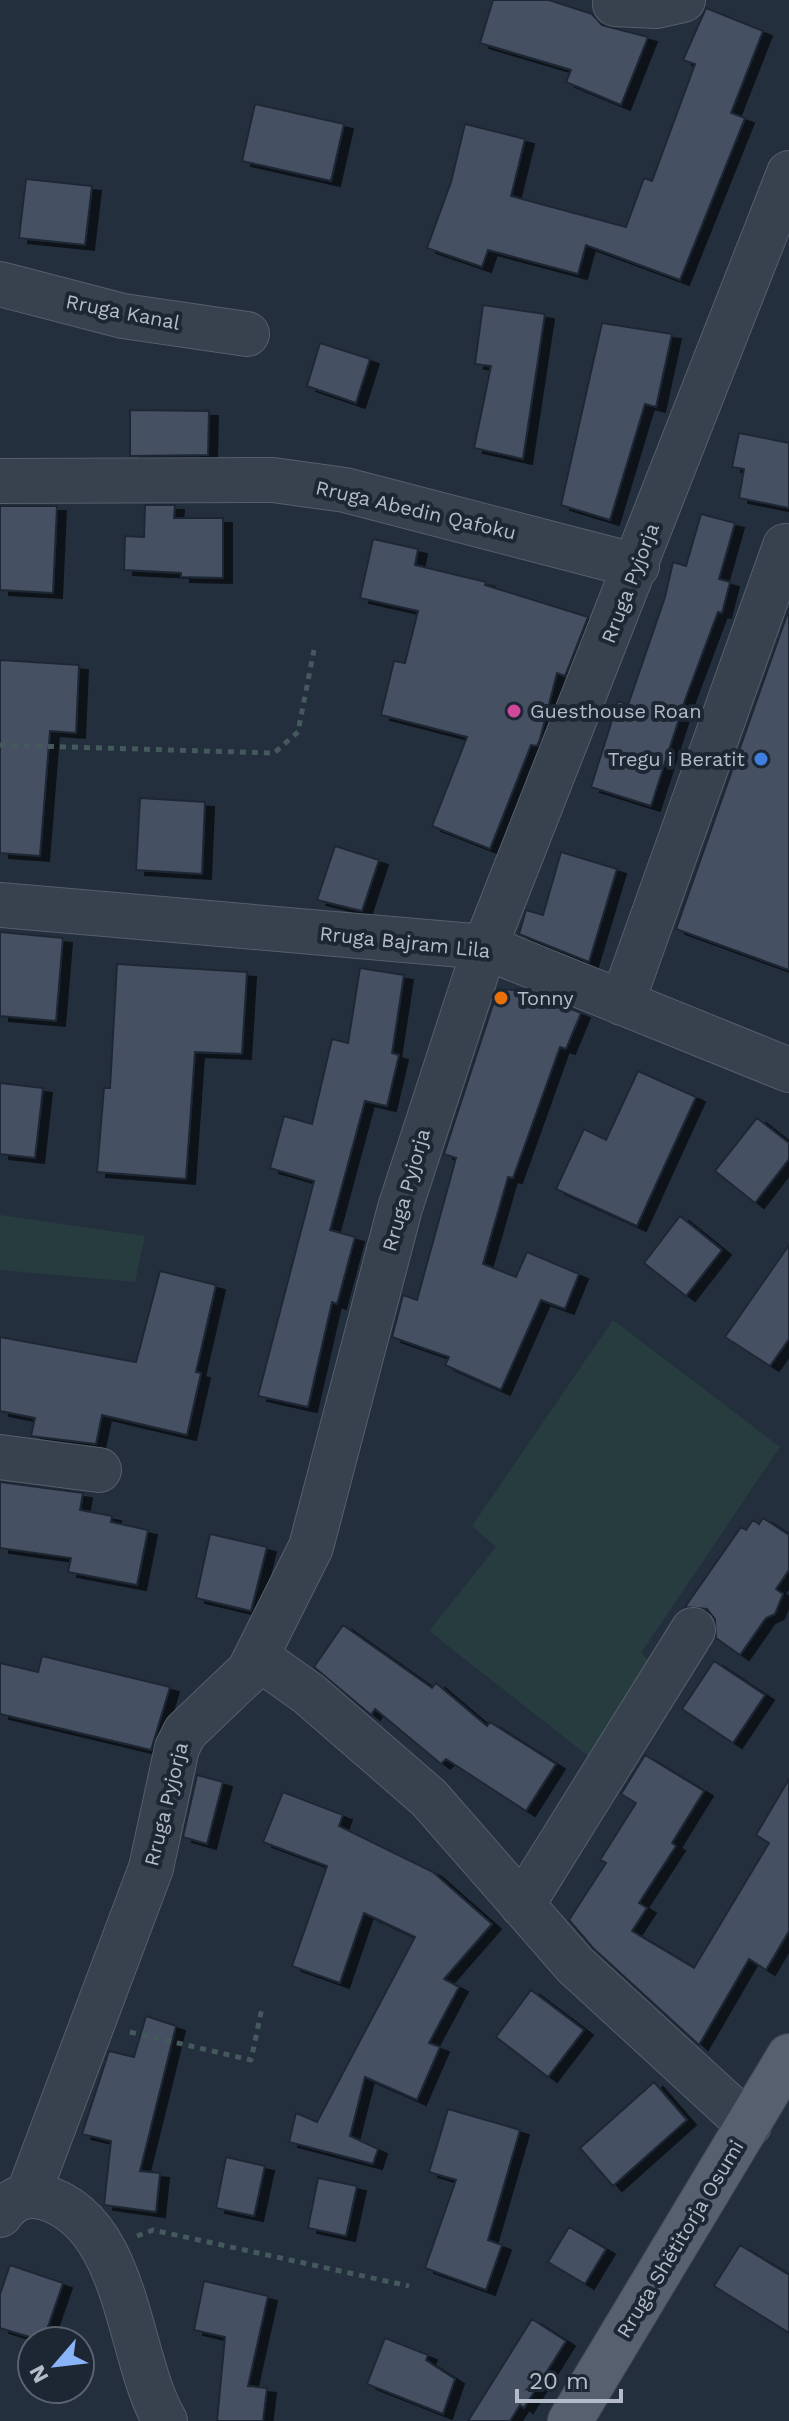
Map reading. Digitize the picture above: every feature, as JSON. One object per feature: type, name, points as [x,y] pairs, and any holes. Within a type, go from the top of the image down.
[{"type":"main road","name":"Rruga Shëtitorja Osumi","points":[[570,2421],[789,2056]]},
{"type":"street","points":[[615,4],[656,6],[683,0]]},
{"type":"street","name":"Rruga Pyjorja","points":[[14,2205],[94,2024],[151,1868],[177,1748],[195,1721],[239,1683],[257,1657],[295,1583],[318,1527],[404,1193],[485,947],[789,173]]},
{"type":"street","name":"Rruga Kanal","points":[[0,284],[123,316],[247,334]]},
{"type":"street","name":"Rruga Abedin Qafoku","points":[[0,481],[273,480],[345,490],[637,566]]},
{"type":"street","points":[[622,1003],[785,546],[789,547]]},
{"type":"street","name":"Rruga Bajram Lila","points":[[0,905],[485,947],[789,1070]]},
{"type":"street","points":[[0,1457],[99,1470]]},
{"type":"street","points":[[522,1905],[693,1630]]},
{"type":"street","points":[[257,1657],[309,1694],[429,1798],[606,1995],[749,2125]]},
{"type":"street","points":[[14,2205],[53,2201],[68,2209],[102,2250],[128,2306],[145,2382],[165,2421]]},
{"type":"path","points":[[0,745],[274,753],[298,732],[314,650]]},
{"type":"path","points":[[94,2024],[251,2060],[262,2008]]},
{"type":"path","points":[[102,2250],[153,2230],[409,2286]]},
{"type":"green space","points":[[0,1215],[145,1236],[135,1282],[0,1270]]},
{"type":"green space","points":[[613,1320],[780,1447],[641,1653],[657,1669],[597,1763],[429,1631],[496,1547],[472,1526]]},
{"type":"building","points":[[493,0],[549,0],[592,14],[602,25],[648,37],[621,105],[566,82],[571,70],[480,43]]},
{"type":"building","points":[[706,8],[763,31],[731,113],[745,118],[680,280],[586,245],[578,274],[488,250],[482,267],[427,248],[451,182],[465,124],[525,139],[511,196],[626,227],[644,178],[652,181],[695,64],[683,60]]},
{"type":"building","points":[[255,104],[344,124],[331,181],[242,161]]},
{"type":"building","points":[[26,179],[92,186],[85,245],[19,238]]},
{"type":"building","points":[[483,305],[545,314],[523,459],[474,448],[491,366],[475,364]]},
{"type":"building","points":[[602,323],[672,334],[656,407],[645,404],[610,520],[561,505]]},
{"type":"building","points":[[320,343],[370,359],[356,403],[307,386]]},
{"type":"building","points":[[130,410],[209,411],[208,455],[130,456]]},
{"type":"building","points":[[739,433],[789,443],[789,508],[739,498],[744,469],[732,467]]},
{"type":"building","points":[[145,505],[175,505],[174,518],[223,518],[223,578],[124,570],[125,536],[144,537]]},
{"type":"building","points":[[0,506],[57,506],[53,593],[0,590]]},
{"type":"building","points":[[701,514],[735,523],[719,579],[730,582],[722,613],[718,612],[685,700],[651,806],[591,787],[618,701],[628,705],[665,597],[673,562],[686,566]]},
{"type":"building","points":[[373,539],[418,549],[415,565],[486,582],[485,585],[588,617],[565,676],[557,673],[540,739],[537,746],[531,745],[490,849],[432,826],[467,737],[381,715],[394,661],[405,663],[418,611],[360,598]]},
{"type":"building","name":"Tregu i Beratit","points":[[789,609],[789,970],[676,929]]},
{"type":"building","points":[[0,660],[79,665],[76,733],[50,731],[40,856],[0,853]]},
{"type":"building","points":[[140,798],[205,802],[202,874],[136,870]]},
{"type":"building","points":[[335,846],[379,860],[362,911],[317,900]]},
{"type":"building","points":[[561,852],[617,869],[589,962],[519,934],[526,910],[543,915]]},
{"type":"building","points":[[0,932],[63,938],[56,1021],[0,1016]]},
{"type":"building","points":[[117,964],[247,972],[242,1054],[195,1052],[186,1179],[97,1172],[104,1088],[110,1088]]},
{"type":"building","points":[[360,968],[404,975],[392,1053],[399,1055],[387,1106],[365,1101],[330,1230],[355,1237],[337,1304],[332,1302],[308,1407],[258,1396],[314,1181],[270,1168],[284,1116],[312,1124],[332,1039],[348,1043]]},
{"type":"building","points":[[498,989],[527,991],[581,1013],[566,1049],[560,1047],[513,1178],[508,1177],[483,1264],[516,1277],[527,1252],[579,1274],[565,1309],[541,1300],[501,1390],[445,1365],[449,1357],[392,1337],[403,1295],[417,1300],[456,1158],[444,1154]]},
{"type":"building","points":[[638,1071],[696,1097],[637,1226],[556,1189],[584,1129],[606,1140]]},
{"type":"building","points":[[0,1083],[43,1088],[35,1158],[0,1154]]},
{"type":"building","points":[[757,1118],[789,1143],[789,1159],[755,1203],[715,1171]]},
{"type":"building","points":[[680,1216],[722,1250],[686,1296],[644,1263]]},
{"type":"building","points":[[789,1245],[789,1339],[770,1366],[725,1337]]},
{"type":"building","points":[[160,1271],[216,1285],[196,1372],[201,1373],[187,1435],[102,1415],[96,1444],[31,1436],[35,1418],[0,1411],[0,1337],[136,1362]]},
{"type":"building","points":[[0,1482],[83,1493],[80,1510],[112,1516],[111,1522],[148,1530],[137,1585],[68,1572],[71,1558],[0,1548]]},
{"type":"building","points":[[763,1518],[789,1535],[789,1570],[776,1589],[783,1594],[775,1614],[766,1618],[740,1655],[716,1638],[715,1619],[707,1609],[685,1607],[741,1527],[746,1530],[753,1520],[759,1524]]},
{"type":"building","points":[[210,1534],[267,1547],[251,1611],[196,1598]]},
{"type":"building","points":[[343,1625],[432,1688],[436,1683],[487,1726],[490,1722],[556,1764],[526,1811],[446,1759],[441,1764],[375,1709],[371,1715],[314,1667]]},
{"type":"building","points":[[42,1656],[170,1687],[151,1750],[0,1714],[0,1663],[38,1672]]},
{"type":"building","points":[[714,1661],[765,1695],[733,1743],[682,1709]]},
{"type":"building","points":[[645,1755],[704,1791],[672,1843],[676,1846],[639,1903],[647,1908],[632,1931],[694,1968],[769,1843],[756,1835],[789,1779],[789,1931],[766,1970],[749,1959],[699,2045],[593,1948],[569,1920],[606,1863],[600,1860],[636,1803],[621,1794]]},
{"type":"building","points":[[197,1775],[223,1782],[207,1844],[183,1837]]},
{"type":"building","points":[[283,1792],[343,1815],[339,1826],[433,1872],[492,1924],[444,1979],[459,1987],[429,2043],[440,2047],[417,2100],[365,2077],[350,2136],[378,2149],[373,2164],[289,2142],[296,2113],[317,2122],[415,1937],[364,1913],[340,1983],[292,1966],[327,1866],[263,1842]]},
{"type":"building","points":[[531,1990],[584,2030],[548,2077],[496,2037]]},
{"type":"building","points":[[146,2016],[176,2026],[140,2171],[160,2173],[156,2212],[104,2205],[111,2141],[82,2134],[109,2051],[134,2057]]},
{"type":"building","points":[[654,2082],[687,2120],[613,2186],[580,2148]]},
{"type":"building","points":[[448,2109],[520,2130],[488,2240],[502,2245],[486,2290],[425,2268],[456,2180],[429,2172]]},
{"type":"building","points":[[226,2157],[265,2166],[254,2216],[216,2208]]},
{"type":"building","points":[[318,2178],[357,2186],[346,2236],[308,2228]]},
{"type":"building","points":[[569,2227],[606,2249],[585,2284],[548,2262]]},
{"type":"building","points":[[740,2245],[789,2275],[789,2333],[714,2286]]},
{"type":"building","points":[[10,2265],[63,2283],[49,2325],[16,2325],[16,2333],[0,2328],[0,2294]]},
{"type":"building","points":[[204,2281],[268,2296],[248,2386],[267,2388],[263,2421],[217,2421],[225,2337],[194,2330]]},
{"type":"building","points":[[532,2319],[566,2341],[524,2408],[520,2405],[510,2421],[468,2421]]},
{"type":"building","points":[[385,2338],[428,2355],[426,2360],[455,2379],[443,2414],[367,2384]]},
{"type":"place","name":"Guesthouse Roan","points":[[514,711]]},
{"type":"place","name":"Tregu i Beratit","points":[[761,759]]},
{"type":"place","name":"Tonny","points":[[501,998]]}]
